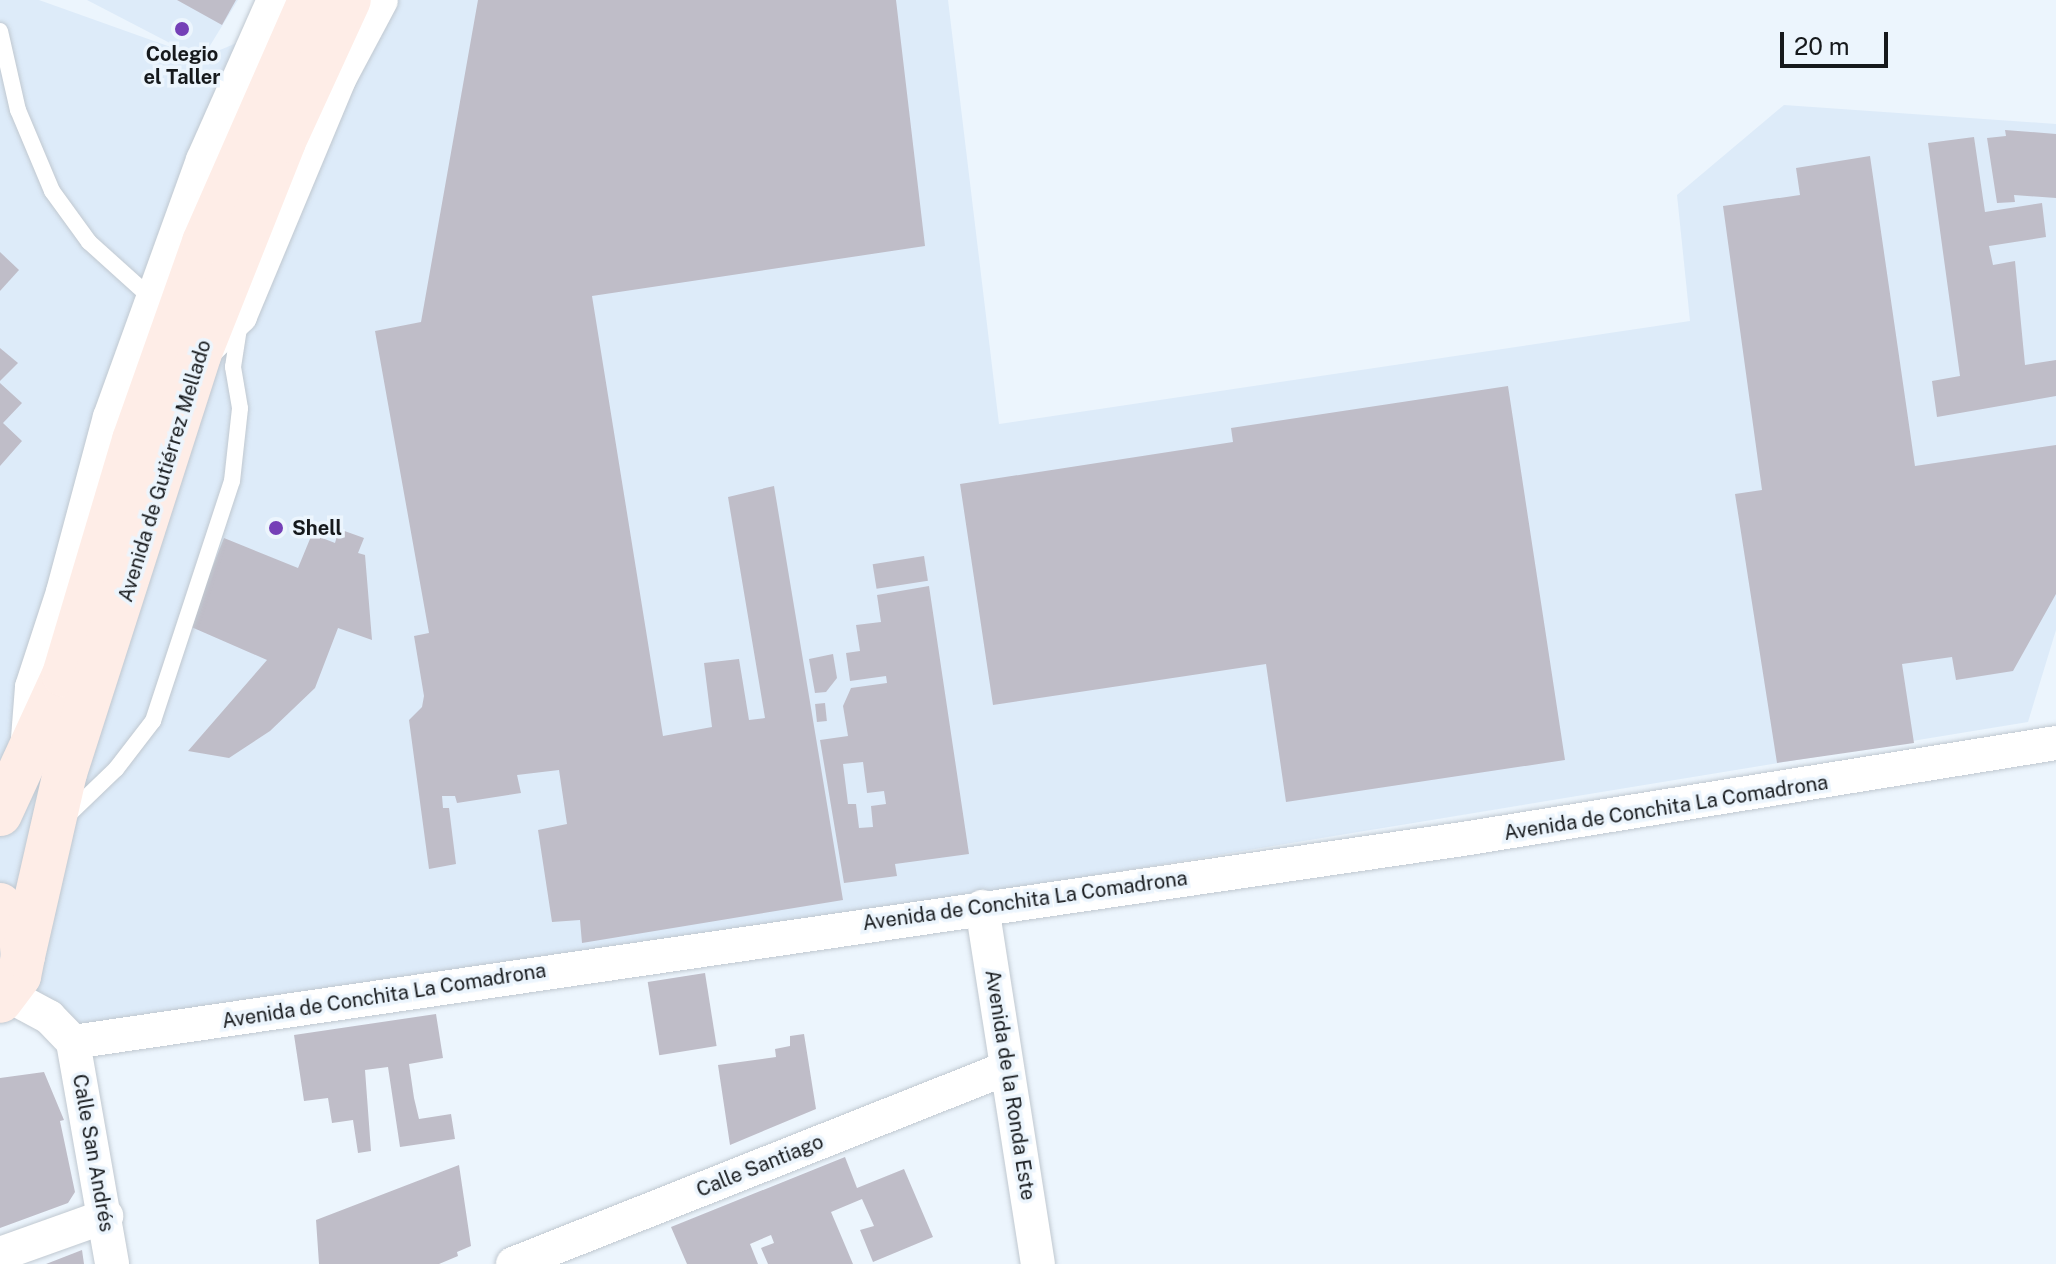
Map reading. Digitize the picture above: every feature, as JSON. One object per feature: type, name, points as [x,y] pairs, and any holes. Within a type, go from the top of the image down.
[{"type":"main road","name":"Avenida de Gutiérrez Mellado","points":[[0,814],[26,766],[64,675],[166,343],[216,213],[310,0]]},
{"type":"main road","name":"Avenida de Gutiérrez Mellado","points":[[10,984],[50,834],[199,355],[284,141],[349,0]]},
{"type":"main road","points":[[0,905],[21,935],[10,984]]},
{"type":"street","points":[[26,766],[32,687],[150,297],[274,0]]},
{"type":"street","points":[[199,355],[240,316],[339,79],[381,0]]},
{"type":"street","name":"Avenida de Conchita La Comadrona","points":[[73,1042],[1484,836],[2056,743]]},
{"type":"street","name":"Avenida de la Ronda Este","points":[[982,907],[1038,1264]]},
{"type":"street","points":[[10,984],[73,1042]]},
{"type":"street","name":"Calle San Andrés","points":[[73,1042],[112,1264]]},
{"type":"street","name":"Calle Santiago","points":[[513,1264],[1007,1068]]},
{"type":"street","points":[[0,1254],[106,1216]]},
{"type":"lane","points":[[0,31],[18,110],[52,191],[89,242],[150,297]]},
{"type":"lane","points":[[50,834],[116,769],[153,721],[232,481],[240,408],[233,367],[240,316]]},
{"type":"shaded area","points":[[0,0],[39,0],[193,55],[87,0],[238,0],[203,57],[340,0],[948,0],[999,424],[1690,321],[1677,195],[1784,105],[2056,124],[2056,630],[2028,722],[872,912],[77,1028],[0,1011]]},
{"type":"building","points":[[177,0],[236,0],[222,25]]},
{"type":"building","points":[[478,0],[896,0],[925,246],[592,296],[663,736],[712,727],[704,663],[739,659],[749,720],[765,718],[728,497],[774,486],[843,900],[582,943],[580,920],[552,922],[538,830],[567,824],[559,770],[517,775],[521,793],[457,803],[455,796],[442,796],[443,808],[449,808],[456,864],[429,869],[409,720],[422,707],[424,696],[414,636],[429,633],[375,331],[421,322]]},
{"type":"building","points":[[2005,130],[2056,134],[2056,198],[2014,195],[2015,202],[1997,203],[1987,138],[2006,136]]},
{"type":"building","points":[[1974,137],[1985,212],[2042,203],[2046,237],[1989,246],[1993,265],[2015,261],[2025,365],[2056,360],[2056,396],[1937,417],[1932,381],[1960,376],[1928,143]]},
{"type":"building","points":[[1870,156],[1915,466],[2056,445],[2056,594],[2013,671],[1956,680],[1952,657],[1902,664],[1914,743],[1777,763],[1735,494],[1762,490],[1723,206],[1800,195],[1796,168]]},
{"type":"building","points":[[0,252],[19,270],[0,291]]},
{"type":"building","points":[[0,348],[18,363],[0,381]]},
{"type":"building","points":[[0,383],[22,403],[3,423],[22,441],[0,466]]},
{"type":"building","points":[[1508,386],[1565,760],[1286,802],[1266,664],[993,705],[960,484],[1233,442],[1231,428]]},
{"type":"building","points":[[339,529],[364,538],[358,553],[365,555],[372,640],[338,628],[315,688],[270,731],[229,758],[188,751],[267,660],[189,626],[224,538],[298,568],[312,534],[335,543]]},
{"type":"building","points":[[924,556],[928,581],[877,589],[873,564]]},
{"type":"building","points":[[929,586],[969,854],[895,864],[897,876],[844,883],[820,740],[848,736],[843,706],[851,688],[887,683],[886,676],[850,681],[846,653],[860,651],[856,625],[881,622],[877,595]],"holes":[[[863,762],[867,793],[884,791],[886,804],[871,806],[873,827],[859,828],[856,804],[848,804],[843,764]]]},
{"type":"building","points":[[833,654],[837,678],[826,692],[815,693],[809,659]]},
{"type":"building","points":[[825,703],[827,721],[817,722],[815,704]]},
{"type":"building","points":[[705,973],[717,1046],[659,1055],[648,982]]},
{"type":"building","points":[[436,1014],[443,1058],[409,1064],[414,1098],[419,1119],[451,1114],[455,1139],[400,1147],[388,1067],[365,1070],[371,1151],[358,1153],[353,1120],[332,1123],[328,1098],[304,1101],[294,1035]]},
{"type":"building","points":[[804,1034],[816,1109],[730,1145],[718,1065],[776,1057],[775,1049],[790,1046],[790,1036]]},
{"type":"building","points":[[44,1072],[64,1120],[60,1121],[75,1192],[68,1203],[0,1228],[0,1078]]},
{"type":"building","points":[[845,1157],[857,1188],[904,1169],[933,1237],[873,1262],[860,1230],[874,1226],[862,1199],[831,1212],[853,1264],[768,1264],[761,1248],[774,1243],[771,1235],[750,1244],[758,1264],[687,1264],[671,1227]]},
{"type":"building","points":[[459,1165],[471,1246],[457,1252],[458,1256],[439,1264],[319,1264],[316,1220]]},
{"type":"building","points":[[82,1250],[84,1264],[46,1264]]},
{"type":"place","name":"Colegio el Taller","points":[[182,29]]},
{"type":"place","name":"Shell","points":[[276,528]]}]
